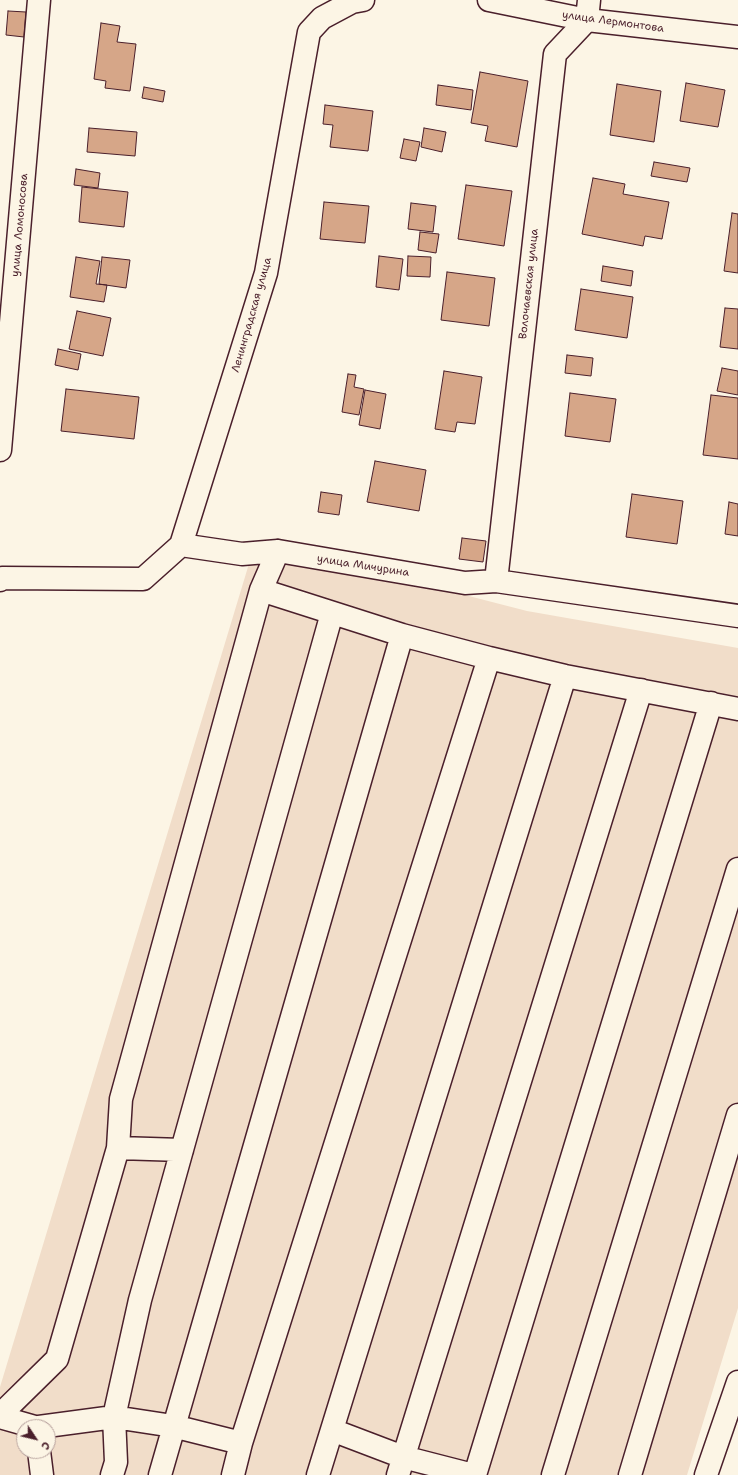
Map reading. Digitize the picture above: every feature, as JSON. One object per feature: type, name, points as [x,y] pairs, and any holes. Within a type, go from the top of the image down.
[{"type":"street","name":"улица Ломоносова","points":[[0,450],[39,0]]},
{"type":"street","name":"Ленинградская улица","points":[[181,546],[266,273],[309,32],[322,18],[352,2],[363,0]]},
{"type":"street","name":"улица Лермонтова","points":[[489,0],[588,10],[738,37]]},
{"type":"street","name":"Волочаевская улица","points":[[496,581],[555,54],[588,10]]},
{"type":"street","name":"улица Мичурина","points":[[181,546],[242,554],[278,552],[466,582],[496,581],[738,616]]},
{"type":"street","points":[[0,580],[2,578],[143,579],[181,546]]},
{"type":"street","points":[[16,1421],[0,1416],[57,1359],[118,1148],[122,1099],[261,590],[278,552]]},
{"type":"street","points":[[261,590],[402,635],[489,658],[565,676],[738,709]]},
{"type":"street","points":[[112,1475],[116,1462],[114,1417],[140,1300],[332,613]]},
{"type":"street","points":[[160,1475],[172,1426],[402,635]]},
{"type":"street","points":[[233,1475],[241,1443],[489,658]]},
{"type":"street","points":[[318,1475],[565,676]]},
{"type":"street","points":[[401,1466],[641,690]]},
{"type":"street","points":[[332,1430],[401,1466],[474,1475],[711,703]]},
{"type":"street","points":[[553,1475],[738,869]]},
{"type":"street","points":[[630,1475],[738,1116]]},
{"type":"street","points":[[118,1148],[182,1150]]},
{"type":"street","points":[[706,1475],[738,1382]]},
{"type":"street","points":[[56,1425],[114,1417],[172,1426],[241,1443]]},
{"type":"street","points":[[40,1459],[42,1475]]},
{"type":"shaded area","points":[[251,557],[426,585],[527,611],[738,648],[738,1308],[687,1475],[0,1475],[0,1387]]},
{"type":"building","points":[[8,11],[26,12],[24,37],[6,35]]},
{"type":"building","points":[[101,23],[120,26],[117,42],[136,44],[130,91],[105,88],[106,81],[94,79]]},
{"type":"building","points":[[480,72],[528,81],[517,147],[485,141],[488,126],[471,123]]},
{"type":"building","points":[[686,83],[725,90],[718,127],[680,121]]},
{"type":"building","points":[[617,84],[661,91],[654,142],[610,135]]},
{"type":"building","points":[[438,85],[473,90],[471,110],[436,105]]},
{"type":"building","points":[[144,87],[165,91],[163,102],[142,98]]},
{"type":"building","points":[[325,105],[373,111],[368,151],[330,147],[333,125],[323,124]]},
{"type":"building","points":[[89,128],[137,132],[135,156],[87,152]]},
{"type":"building","points":[[424,128],[446,132],[442,152],[421,147]]},
{"type":"building","points":[[404,139],[420,142],[416,161],[400,158]]},
{"type":"building","points":[[654,162],[690,168],[687,182],[651,176]]},
{"type":"building","points":[[76,169],[100,173],[98,188],[74,185]]},
{"type":"building","points":[[593,178],[625,184],[623,194],[669,202],[662,239],[645,236],[643,246],[582,234]]},
{"type":"building","points":[[466,185],[512,191],[504,246],[458,239]]},
{"type":"building","points":[[82,187],[128,192],[124,227],[79,222]]},
{"type":"building","points":[[324,202],[369,206],[365,243],[320,239]]},
{"type":"building","points":[[411,203],[436,206],[433,232],[408,229]]},
{"type":"building","points":[[732,213],[738,214],[738,273],[724,271]]},
{"type":"building","points":[[420,232],[439,234],[436,253],[418,250]]},
{"type":"building","points":[[379,256],[403,259],[399,290],[376,287]]},
{"type":"building","points":[[408,256],[431,257],[430,277],[407,276]]},
{"type":"building","points":[[76,257],[100,261],[96,284],[107,285],[104,302],[70,297]]},
{"type":"building","points":[[102,257],[130,260],[126,288],[99,284]]},
{"type":"building","points":[[603,266],[633,271],[631,286],[601,281]]},
{"type":"building","points":[[447,272],[495,278],[489,326],[441,320]]},
{"type":"building","points":[[581,289],[633,297],[627,338],[575,330]]},
{"type":"building","points":[[725,308],[738,309],[738,349],[720,347]]},
{"type":"building","points":[[77,311],[111,318],[103,356],[69,349]]},
{"type":"building","points":[[58,349],[81,354],[78,370],[55,365]]},
{"type":"building","points":[[567,355],[593,358],[591,376],[565,373]]},
{"type":"building","points":[[722,368],[738,371],[738,395],[717,391]]},
{"type":"building","points":[[444,371],[482,377],[475,424],[457,422],[455,432],[435,429]]},
{"type":"building","points":[[348,374],[356,375],[354,387],[364,389],[359,415],[342,412]]},
{"type":"building","points":[[66,389],[139,397],[134,439],[61,431]]},
{"type":"building","points":[[365,390],[386,394],[380,429],[359,425]]},
{"type":"building","points":[[570,393],[616,399],[610,442],[565,436]]},
{"type":"building","points":[[711,395],[738,398],[738,459],[703,455]]},
{"type":"building","points":[[375,461],[426,470],[419,511],[367,502]]},
{"type":"building","points":[[321,492],[342,495],[339,515],[318,512]]},
{"type":"building","points":[[632,494],[683,501],[677,544],[626,537]]},
{"type":"building","points":[[729,502],[738,504],[738,536],[725,534]]},
{"type":"building","points":[[462,538],[486,541],[483,562],[459,559]]}]
